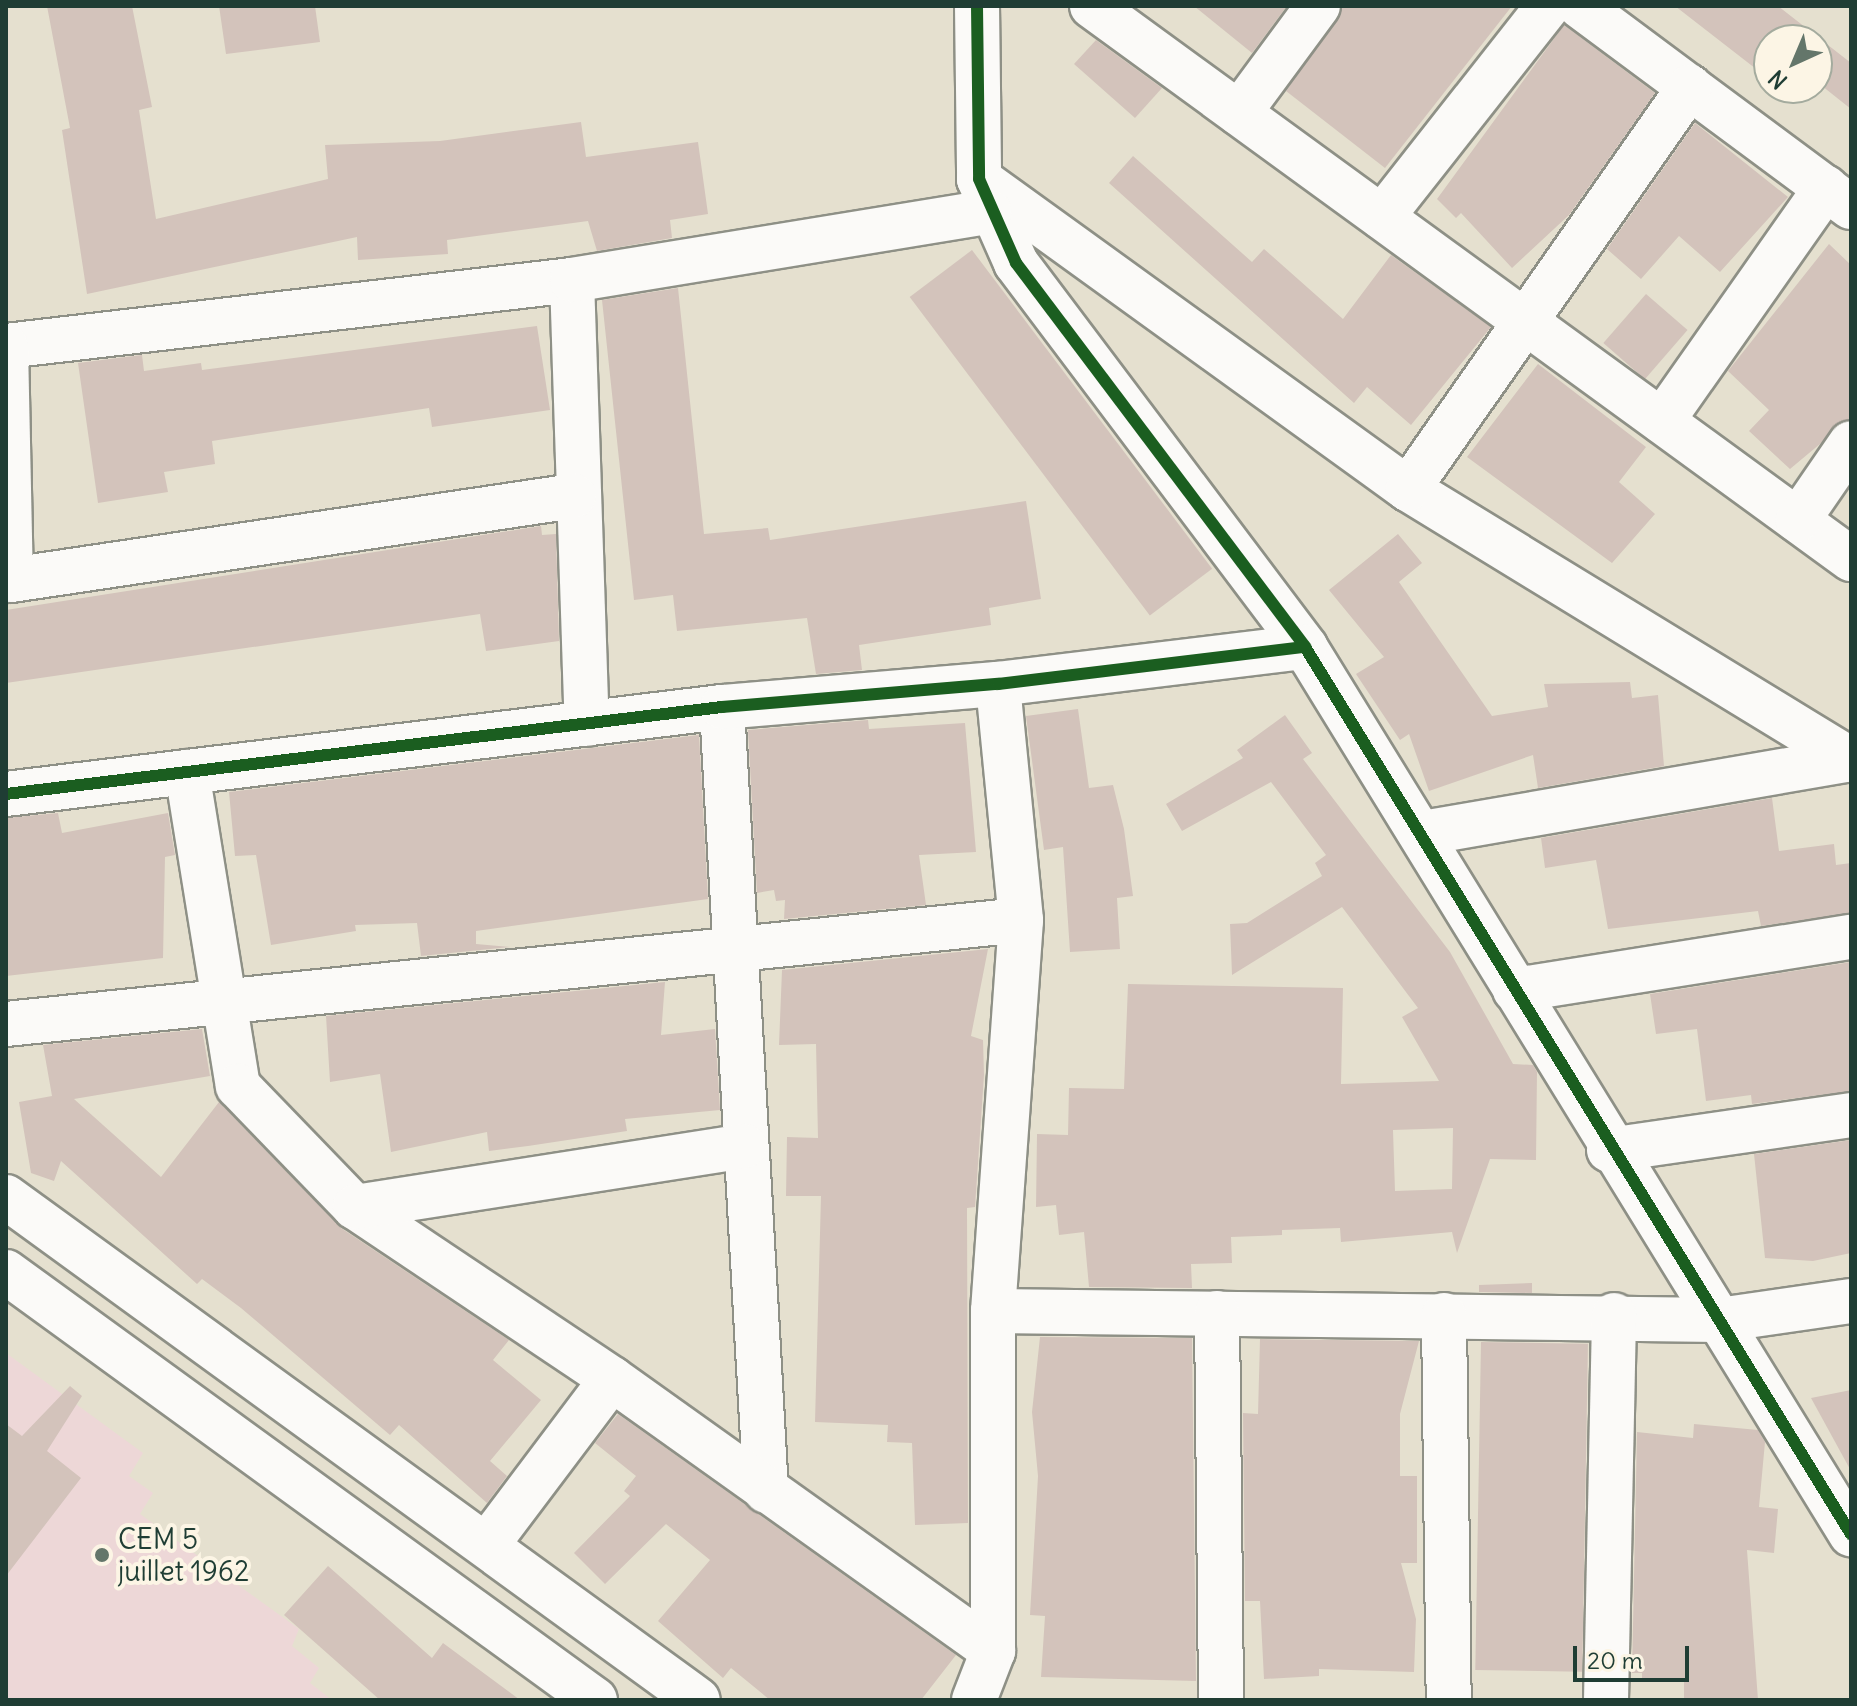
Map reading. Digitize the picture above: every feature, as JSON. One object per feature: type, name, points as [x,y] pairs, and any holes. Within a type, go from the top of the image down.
[{"type":"street","points":[[977,6],[984,195],[1016,263],[1305,647],[1423,833],[1609,1150],[1719,1320],[1832,1474],[1851,1534]]},
{"type":"street","points":[[1092,6],[1851,559]]},
{"type":"street","points":[[1239,113],[1318,6]]},
{"type":"street","points":[[1382,217],[1548,6]]},
{"type":"street","points":[[1580,6],[1838,197],[1662,421]]},
{"type":"street","points":[[1408,489],[1529,325],[1690,87]]},
{"type":"street","points":[[574,496],[11,580],[6,346],[572,280],[984,195],[1408,489],[1851,759]]},
{"type":"street","points":[[572,280],[574,496],[587,724]]},
{"type":"street","points":[[1798,520],[1851,443]]},
{"type":"street","points":[[6,794],[722,707],[998,684],[1305,647]]},
{"type":"street","points":[[974,1700],[993,1651],[993,1311],[1021,920],[998,684]]},
{"type":"street","points":[[722,707],[744,1146],[766,1491]]},
{"type":"street","points":[[1423,833],[1851,759]]},
{"type":"street","points":[[187,772],[221,1002],[238,1086],[355,1207],[612,1379],[993,1651]]},
{"type":"street","points":[[6,1024],[1021,920]]},
{"type":"street","points":[[1515,990],[1851,937]]},
{"type":"street","points":[[1609,1150],[1851,1115]]},
{"type":"street","points":[[355,1207],[744,1146]]},
{"type":"street","points":[[6,1197],[489,1542],[698,1700]]},
{"type":"street","points":[[6,1272],[595,1700]]},
{"type":"street","points":[[993,1311],[1614,1315],[1719,1320],[1851,1301]]},
{"type":"street","points":[[1217,1313],[1221,1700]]},
{"type":"street","points":[[1444,1315],[1449,1700]]},
{"type":"street","points":[[1606,1700],[1614,1315]]},
{"type":"street","points":[[489,1542],[612,1379]]},
{"type":"shaded area","name":"CEM 5 juillet 1962","points":[[6,1353],[143,1453],[129,1476],[153,1493],[140,1514],[299,1629],[292,1646],[319,1668],[310,1683],[332,1700],[6,1700]]},
{"type":"building","points":[[47,6],[132,6],[152,107],[139,110],[156,219],[328,179],[325,145],[440,141],[581,122],[586,157],[698,142],[708,214],[670,220],[672,238],[597,251],[588,221],[447,240],[448,254],[358,260],[357,237],[87,294],[62,130],[70,128]]},
{"type":"building","points":[[219,6],[315,6],[320,42],[226,54]]},
{"type":"building","points":[[1194,6],[1287,6],[1252,53]]},
{"type":"building","points":[[1343,6],[1512,6],[1385,168],[1286,91]]},
{"type":"building","points":[[1675,6],[1778,6],[1801,24],[1753,24],[1753,67]]},
{"type":"building","points":[[1564,25],[1655,93],[1569,215],[1512,268],[1461,213],[1456,218],[1437,199]]},
{"type":"building","points":[[1096,40],[1162,88],[1135,118],[1074,64]]},
{"type":"building","points":[[1833,49],[1851,63],[1851,109],[1833,95]]},
{"type":"building","points":[[1695,123],[1788,197],[1720,272],[1679,236],[1641,279],[1607,249]]},
{"type":"building","points":[[1133,156],[1252,262],[1264,249],[1343,319],[1391,255],[1491,327],[1411,425],[1367,387],[1354,403],[1109,183]]},
{"type":"building","points":[[1829,244],[1851,265],[1851,418],[1790,469],[1749,431],[1769,410],[1728,371]]},
{"type":"building","points":[[972,250],[1212,569],[1150,616],[910,297]]},
{"type":"building","points":[[678,288],[704,534],[768,528],[770,540],[1026,501],[1041,599],[989,608],[991,625],[859,645],[862,670],[816,674],[807,618],[677,631],[673,595],[634,600],[602,300]]},
{"type":"building","points":[[1646,294],[1688,330],[1645,379],[1603,343]]},
{"type":"building","points":[[537,326],[550,410],[432,427],[429,408],[212,441],[215,464],[164,472],[168,492],[98,503],[78,363],[142,355],[144,371],[201,363],[202,370]]},
{"type":"building","points":[[1538,364],[1646,447],[1619,482],[1655,514],[1612,563],[1467,457]]},
{"type":"building","points":[[541,526],[542,535],[556,534],[559,641],[486,651],[480,614],[6,683],[6,610]]},
{"type":"building","points":[[1398,534],[1422,563],[1399,582],[1492,716],[1548,707],[1544,684],[1630,682],[1632,698],[1658,695],[1664,766],[1538,788],[1533,755],[1429,791],[1409,734],[1400,740],[1356,674],[1384,657],[1329,590]]},
{"type":"building","points":[[1078,709],[1089,788],[1113,785],[1124,829],[1133,896],[1117,898],[1120,949],[1070,952],[1063,847],[1044,850],[1026,716]]},
{"type":"building","points":[[1285,715],[1312,753],[1303,759],[1450,952],[1513,1064],[1533,1065],[1537,1072],[1536,1160],[1490,1159],[1457,1253],[1452,1232],[1341,1242],[1340,1228],[1282,1230],[1282,1235],[1231,1237],[1232,1263],[1191,1264],[1192,1288],[1089,1287],[1084,1232],[1059,1235],[1056,1205],[1036,1207],[1037,1134],[1068,1135],[1069,1088],[1124,1089],[1128,984],[1343,988],[1341,1084],[1439,1081],[1402,1017],[1418,1008],[1342,907],[1232,975],[1230,924],[1247,923],[1322,876],[1315,863],[1326,855],[1271,782],[1182,831],[1166,804],[1243,758],[1237,750]],"holes":[[[1453,1128],[1452,1189],[1395,1191],[1393,1130]]]},
{"type":"building","points":[[868,720],[869,729],[965,723],[976,852],[919,855],[926,905],[784,919],[785,900],[776,901],[774,890],[757,893],[748,730]]},
{"type":"building","points":[[699,735],[708,899],[476,931],[476,944],[510,947],[421,956],[417,923],[355,925],[356,931],[271,945],[256,855],[235,856],[229,792]]},
{"type":"building","points":[[1772,798],[1779,851],[1834,844],[1836,865],[1851,863],[1851,913],[1761,926],[1758,911],[1608,929],[1596,860],[1545,868],[1541,838]]},
{"type":"building","points":[[58,813],[62,833],[168,813],[175,855],[165,857],[163,958],[6,976],[6,818]]},
{"type":"building","points":[[988,949],[971,1036],[983,1040],[984,1075],[975,1207],[967,1208],[968,1523],[915,1525],[912,1443],[887,1442],[888,1425],[815,1422],[821,1196],[786,1196],[787,1137],[818,1138],[816,1044],[779,1045],[782,970]]},
{"type":"building","points":[[1851,962],[1851,1091],[1752,1104],[1751,1095],[1706,1101],[1697,1029],[1656,1034],[1650,994]]},
{"type":"building","points":[[665,982],[661,1035],[715,1029],[720,1110],[625,1119],[627,1131],[489,1151],[487,1132],[391,1152],[380,1074],[330,1082],[326,1016]]},
{"type":"building","points":[[202,1029],[210,1076],[74,1099],[161,1177],[219,1102],[341,1228],[509,1340],[493,1360],[541,1400],[490,1461],[507,1476],[487,1503],[399,1425],[390,1435],[241,1308],[202,1279],[197,1284],[61,1161],[54,1181],[31,1173],[19,1102],[52,1096],[43,1045]]},
{"type":"building","points":[[1851,1140],[1851,1253],[1813,1261],[1765,1258],[1754,1154]]},
{"type":"building","points":[[1532,1283],[1532,1293],[1479,1292],[1479,1285]]},
{"type":"building","points":[[1040,1337],[1192,1338],[1196,1681],[1041,1677],[1045,1616],[1030,1615],[1038,1476],[1032,1412]]},
{"type":"building","points":[[1260,1339],[1419,1341],[1400,1414],[1400,1476],[1417,1476],[1417,1563],[1401,1563],[1416,1619],[1414,1672],[1319,1669],[1319,1676],[1264,1679],[1260,1601],[1245,1601],[1243,1413],[1258,1414]]},
{"type":"building","points":[[1481,1342],[1588,1344],[1582,1672],[1475,1670]]},
{"type":"building","points":[[70,1386],[82,1396],[47,1451],[81,1478],[6,1576],[6,1424],[22,1436]]},
{"type":"building","points":[[1851,1390],[1851,1471],[1811,1398]]},
{"type":"building","points":[[618,1414],[956,1655],[921,1700],[770,1700],[731,1668],[723,1678],[658,1621],[710,1560],[666,1524],[605,1584],[574,1553],[630,1496],[624,1491],[636,1476],[595,1443]]},
{"type":"building","points":[[1694,1424],[1758,1430],[1765,1442],[1759,1507],[1778,1509],[1774,1553],[1747,1550],[1758,1700],[1684,1700],[1684,1681],[1642,1681],[1642,1673],[1632,1673],[1637,1432],[1693,1438]]},
{"type":"building","points":[[328,1566],[432,1658],[443,1643],[520,1700],[380,1700],[284,1615]]},
{"type":"cycle path","points":[[977,6],[979,179],[1016,263],[1305,647],[1851,1534]]},
{"type":"cycle path","points":[[6,794],[722,707],[998,684],[1305,647]]},
{"type":"place","name":"CEM 5 juillet 1962","points":[[102,1555]]}]
